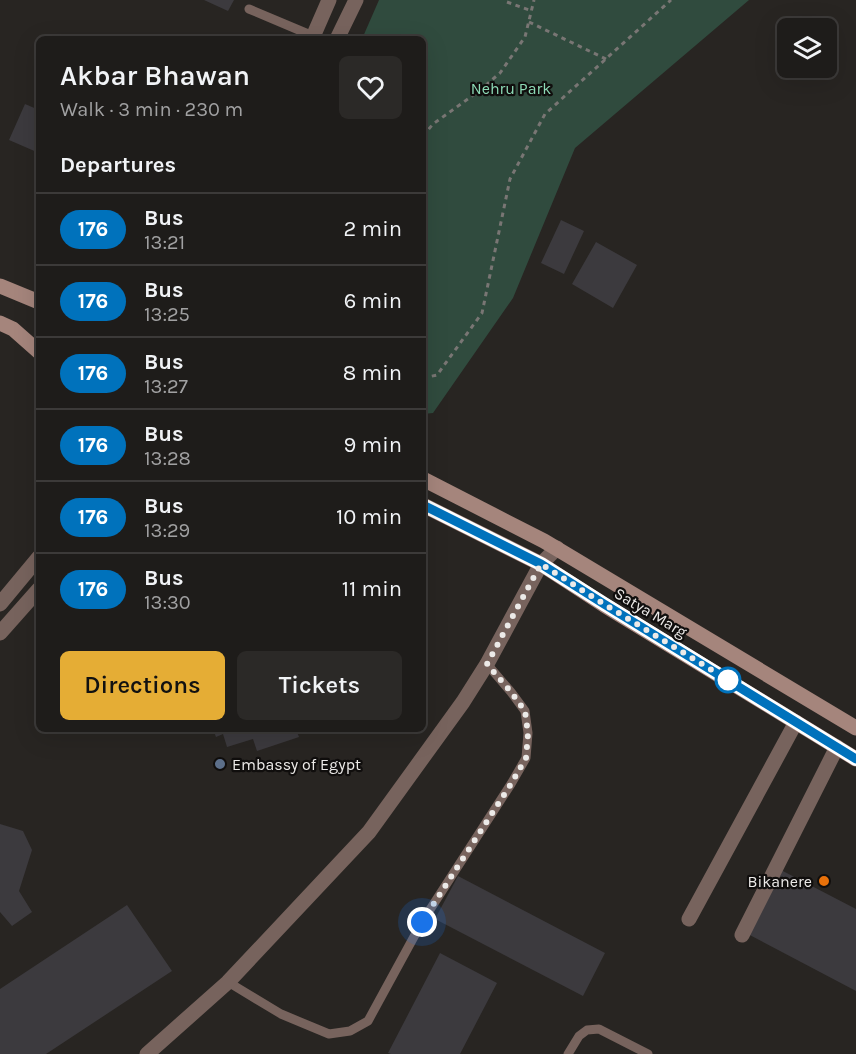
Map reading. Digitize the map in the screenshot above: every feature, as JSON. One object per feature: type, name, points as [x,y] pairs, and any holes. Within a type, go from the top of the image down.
[{"type":"main road","points":[[0,286],[36,301]]},
{"type":"main road","points":[[0,323],[13,329],[36,349]]},
{"type":"main road","name":"Satya Marg","points":[[426,481],[544,541],[856,728]]},
{"type":"main road","name":"Satya Marg","points":[[426,506],[541,564],[856,759]]},
{"type":"street","points":[[314,36],[329,0]]},
{"type":"street","points":[[338,36],[356,0]]},
{"type":"street","points":[[147,1054],[228,982],[369,832],[463,702],[487,664],[541,564],[556,548]]},
{"type":"street","points":[[0,604],[36,561]]},
{"type":"street","points":[[0,633],[36,592]]},
{"type":"street","points":[[689,919],[796,722]]},
{"type":"street","points":[[742,935],[837,747]]},
{"type":"lane","points":[[249,9],[309,36]]},
{"type":"lane","points":[[228,982],[281,1014],[329,1034],[350,1031],[368,1021],[422,922],[526,758],[528,734],[525,711],[487,664]]},
{"type":"lane","points":[[568,1054],[579,1036],[588,1030],[599,1029],[648,1054]]},
{"type":"path","points":[[426,132],[433,124],[500,73],[525,37],[534,0]]},
{"type":"path","points":[[426,377],[437,375],[482,313],[510,178],[545,114],[671,0]]},
{"type":"path","points":[[507,2],[532,10]]},
{"type":"path","points":[[529,22],[606,59]]},
{"type":"green space","name":"Nehru Park","points":[[379,0],[749,0],[575,148],[513,298],[433,413],[426,414],[426,36],[363,36]]},
{"type":"building","points":[[204,0],[234,0],[228,11]]},
{"type":"building","points":[[25,104],[36,109],[36,152],[9,140]]},
{"type":"building","points":[[561,220],[584,231],[564,274],[541,263]]},
{"type":"building","points":[[596,242],[637,265],[613,308],[572,284]]},
{"type":"building","points":[[214,732],[297,732],[299,737],[257,751],[253,739],[227,747],[223,734],[216,737]]},
{"type":"building","points":[[0,824],[23,831],[32,850],[19,891],[32,912],[12,926],[0,912]]},
{"type":"building","points":[[779,869],[856,909],[856,991],[746,933]]},
{"type":"building","points":[[458,876],[605,953],[583,996],[435,919]]},
{"type":"building","points":[[127,905],[172,971],[46,1054],[0,1054],[0,989]]},
{"type":"building","points":[[440,953],[497,983],[460,1054],[388,1053]]},
{"type":"bus line","name":"176","points":[[426,506],[541,564],[856,759]]},
{"type":"place","name":"Embassy of Egypt","points":[[220,764]]},
{"type":"place","name":"Bikanere","points":[[824,881]]},
{"type":"route","points":[[422,922],[526,758],[528,734],[525,711],[487,664],[541,564],[728,680]]}]
